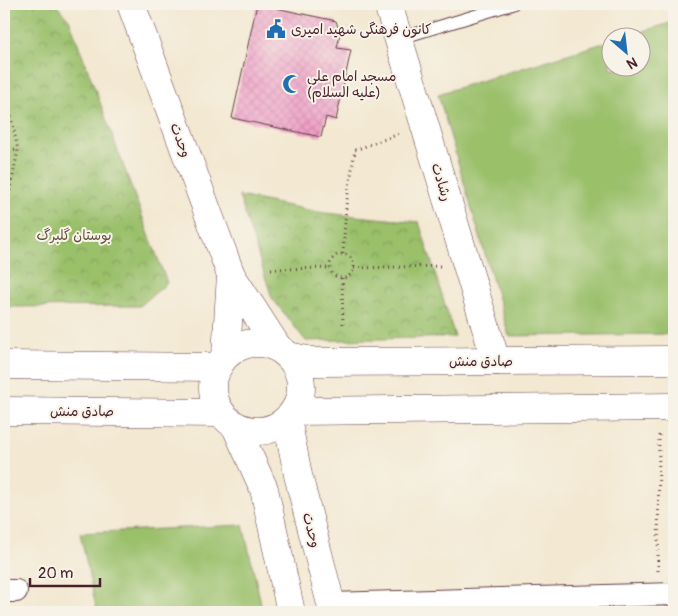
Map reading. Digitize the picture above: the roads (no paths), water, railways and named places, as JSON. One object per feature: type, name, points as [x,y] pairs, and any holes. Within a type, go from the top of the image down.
[{"type":"street","name":"وحدت","points":[[131,4],[230,276],[283,352]]},
{"type":"street","name":"رشادت","points":[[388,4],[496,361]]},
{"type":"street","name":"وحدت","points":[[222,361],[230,276]]},
{"type":"street","points":[[228,420],[249,431],[263,431],[276,427],[290,415],[300,395],[301,381],[296,368],[283,352],[264,344],[250,344],[237,348],[222,361],[213,380],[212,394],[228,420],[264,489],[292,612]]},
{"type":"street","name":"صادق منش","points":[[283,352],[316,362],[674,360]]},
{"type":"street","points":[[4,365],[222,361]]},
{"type":"street","points":[[290,415],[667,407]]},
{"type":"street","name":"صادق منش","points":[[4,411],[228,420]]},
{"type":"street","name":"وحدت","points":[[290,415],[298,475],[332,608]]},
{"type":"street","points":[[332,608],[669,598]]},
{"type":"street","points":[[632,612],[669,598]]},
{"type":"lane","points":[[398,39],[513,4]]},
{"type":"place","name":"کانون فرهنگی شهید امیری","points":[[276,29]]},
{"type":"place","name":"مسجد امام علی (علیه السلام)","points":[[292,84]]},
{"type":"park label","name":"بوستان گلبرگ","points":[[74,235]]}]
